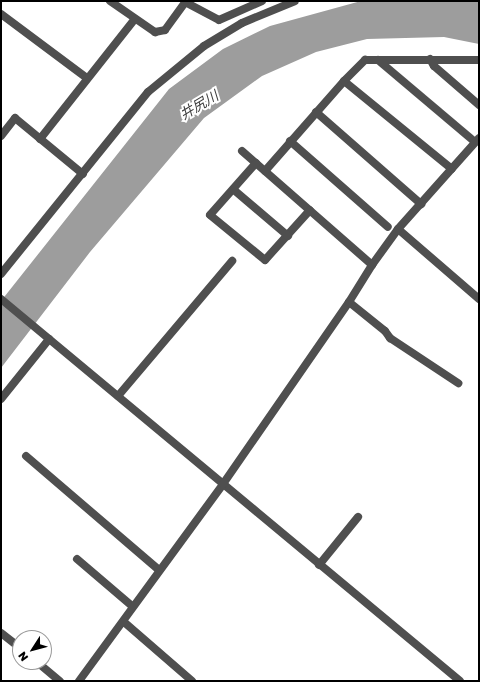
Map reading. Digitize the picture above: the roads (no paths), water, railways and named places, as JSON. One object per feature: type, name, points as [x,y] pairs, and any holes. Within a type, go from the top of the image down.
[{"type":"street","points":[[110,1],[134,20],[155,32],[165,30],[185,2],[219,20],[262,1]]},
{"type":"street","points":[[1,274],[148,92],[197,51],[242,23],[295,1]]},
{"type":"street","points":[[1,14],[87,78]]},
{"type":"street","points":[[40,139],[134,20]]},
{"type":"street","points":[[430,59],[434,66],[479,105]]},
{"type":"street","points":[[265,171],[316,112],[365,60],[479,60]]},
{"type":"street","points":[[79,681],[108,640],[124,622],[132,606],[223,484],[398,229],[477,140],[378,60]]},
{"type":"street","points":[[344,81],[452,169]]},
{"type":"street","points":[[316,112],[421,204]]},
{"type":"street","points":[[1,136],[15,118],[83,174]]},
{"type":"street","points":[[290,142],[388,227]]},
{"type":"street","points":[[242,151],[372,265]]},
{"type":"street","points":[[256,163],[234,190],[210,215],[265,260],[310,210]]},
{"type":"street","points":[[234,190],[288,236]]},
{"type":"street","points":[[398,229],[479,298]]},
{"type":"street","points":[[118,396],[232,260]]},
{"type":"street","points":[[1,299],[460,681]]},
{"type":"street","points":[[349,302],[385,331],[390,338],[458,383]]},
{"type":"street","points":[[1,399],[47,337]]},
{"type":"street","points":[[26,456],[159,570]]},
{"type":"street","points":[[319,565],[358,517]]},
{"type":"street","points":[[76,559],[132,606]]},
{"type":"street","points":[[124,622],[192,681]]},
{"type":"street","points":[[1,633],[12,642]]},
{"type":"street","points":[[47,670],[60,681]]},
{"type":"water","name":"井尻川","points":[[361,1],[479,2],[479,44],[444,37],[367,39],[316,52],[262,76],[204,118],[90,252],[1,368],[1,301],[169,89],[223,49],[270,26]]}]
